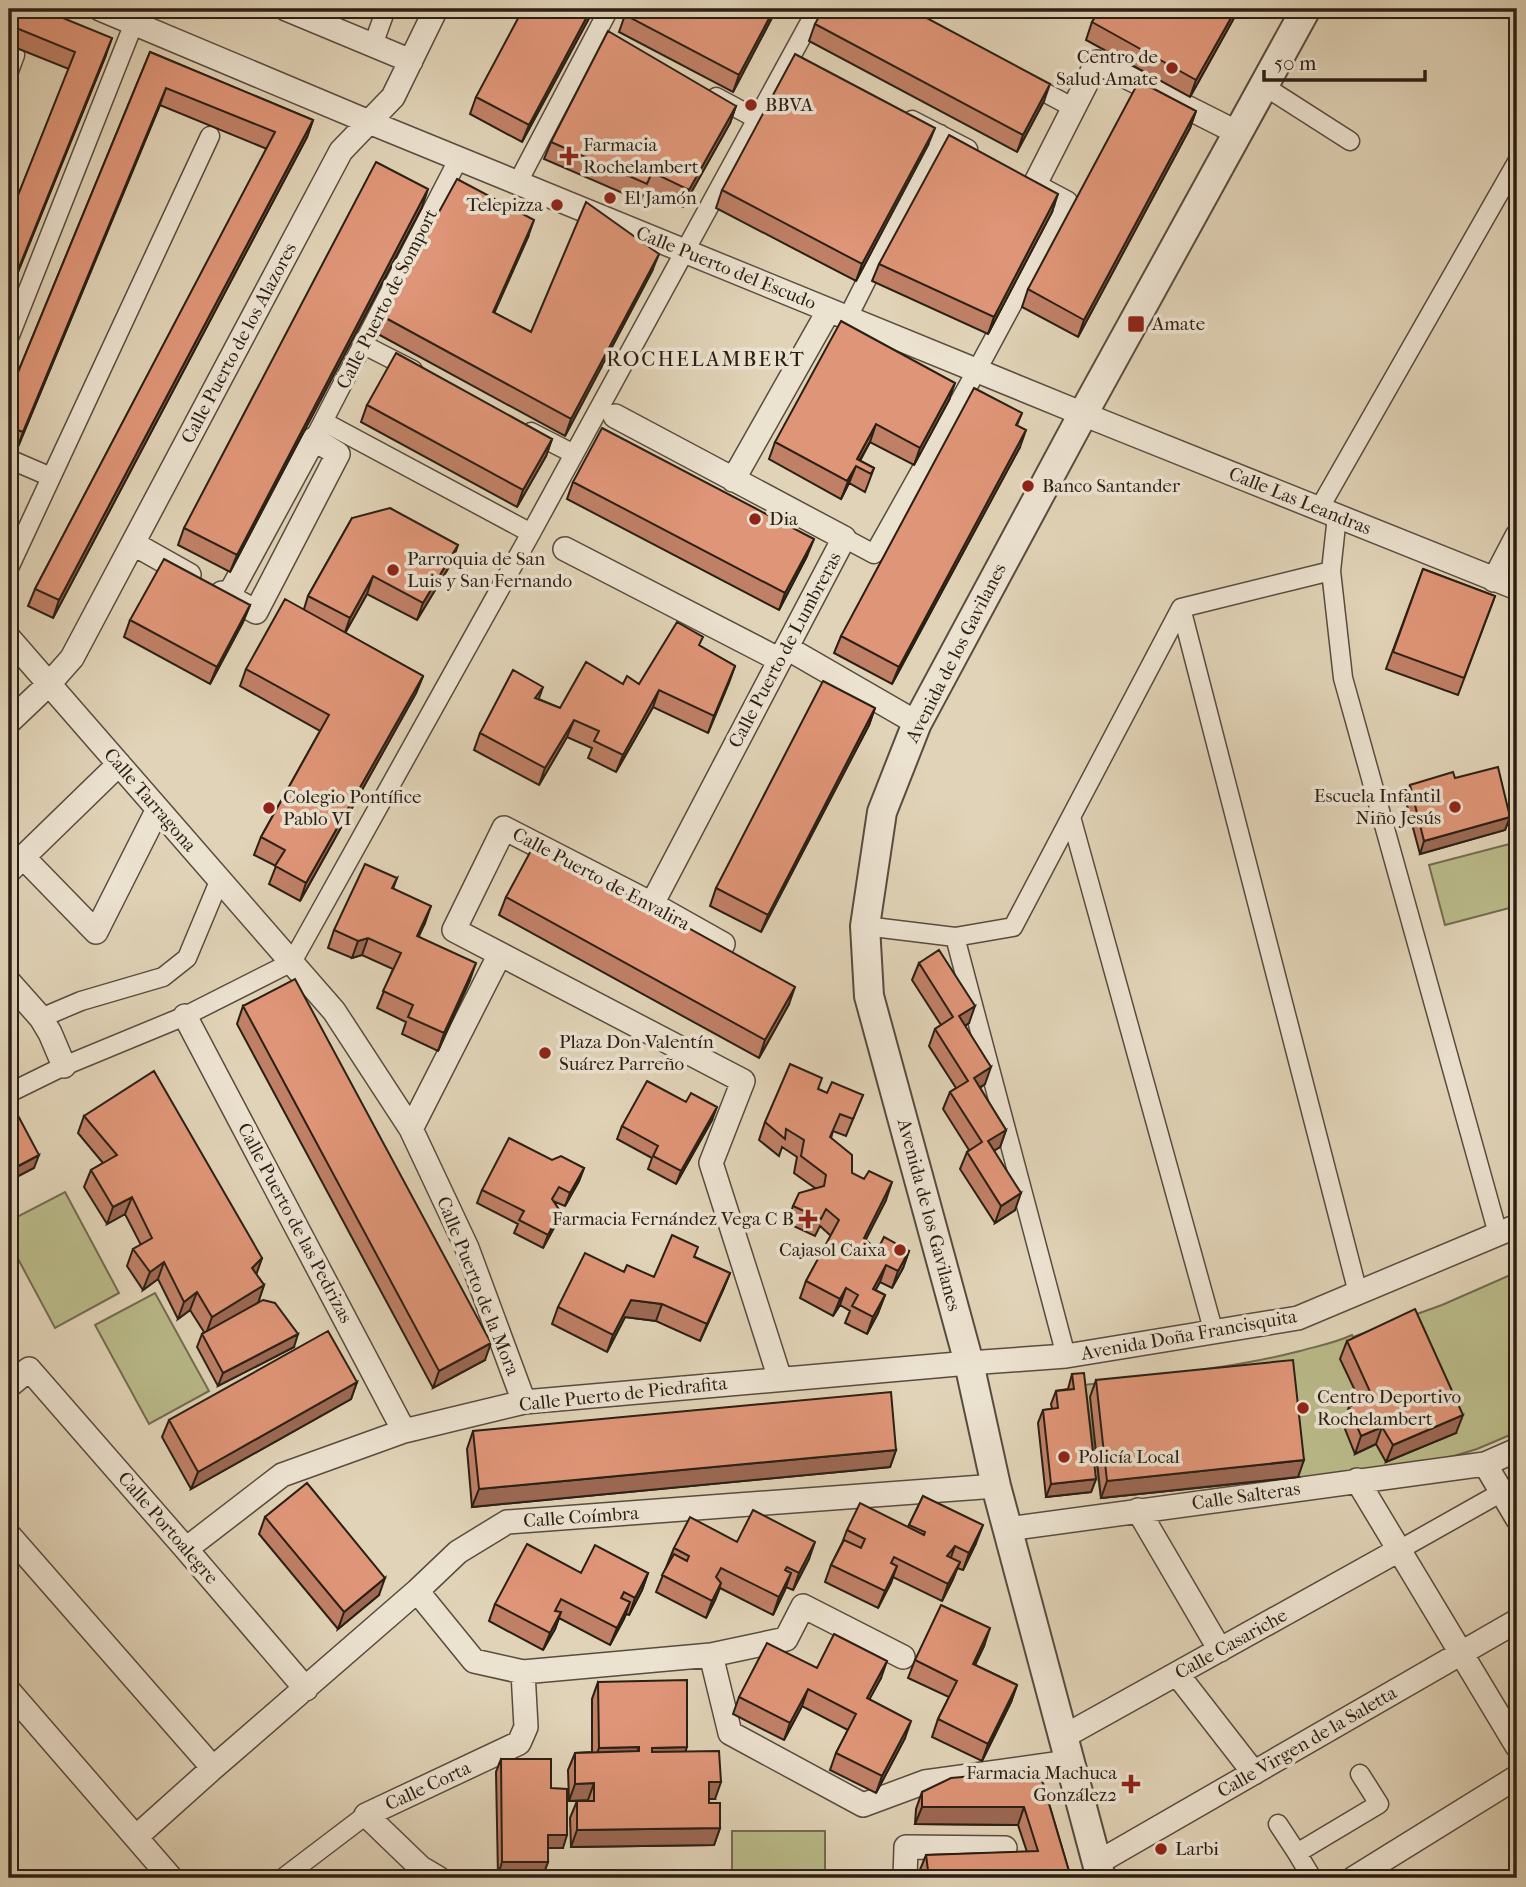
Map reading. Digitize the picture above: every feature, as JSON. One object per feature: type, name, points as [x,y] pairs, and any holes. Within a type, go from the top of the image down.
[{"type":"street","name":"Calle Puerto del Escudo","points":[[100,9],[1083,414]]},
{"type":"street","points":[[286,9],[411,61]]},
{"type":"street","points":[[373,45],[386,9]]},
{"type":"street","name":"Calle Puerto de los Alazores","points":[[9,723],[72,658],[341,151],[393,97],[436,9]]},
{"type":"street","points":[[518,182],[601,36],[608,9]]},
{"type":"street","points":[[9,1093],[64,1066],[185,1016],[292,962],[685,251],[752,154],[757,119],[797,60],[817,9]]},
{"type":"street","name":"Avenida de los Gavilanes","points":[[1099,1871],[996,1486],[970,1363],[869,996],[865,926],[882,812],[917,723],[1306,9]]},
{"type":"street","points":[[9,338],[134,23]]},
{"type":"street","points":[[977,370],[1068,201],[1029,180],[1074,108],[1097,62],[1238,133]]},
{"type":"street","points":[[1016,77],[1074,108]]},
{"type":"street","points":[[1264,86],[1350,141]]},
{"type":"street","points":[[699,89],[757,119]]},
{"type":"street","points":[[903,115],[987,159]]},
{"type":"street","points":[[733,480],[838,314],[940,134]]},
{"type":"street","points":[[9,568],[210,136]]},
{"type":"street","name":"Calle Puerto de Somport","points":[[228,597],[364,345],[459,158]]},
{"type":"street","points":[[1507,1230],[1343,678],[1331,571],[1328,512],[1517,162]]},
{"type":"street","points":[[364,345],[425,377]]},
{"type":"street","name":"Calle Puerto de Lumbreras","points":[[652,904],[844,538],[874,554],[977,370]]},
{"type":"street","name":"Calle Las Leandras","points":[[1083,414],[1517,588]]},
{"type":"street","points":[[615,416],[844,538]]},
{"type":"street","points":[[512,422],[574,454]]},
{"type":"street","points":[[134,544],[256,612],[338,454],[319,430]]},
{"type":"street","points":[[319,430],[531,533]]},
{"type":"street","points":[[9,460],[51,477]]},
{"type":"street","points":[[1494,580],[1517,536]]},
{"type":"street","points":[[565,549],[783,654],[917,723]]},
{"type":"street","points":[[865,926],[956,937],[1013,927],[1181,608],[1331,571]]},
{"type":"street","points":[[1181,608],[1358,1293]]},
{"type":"street","name":"Calle Tarragona","points":[[9,638],[292,962]]},
{"type":"street","points":[[119,764],[16,864],[96,932],[158,809]]},
{"type":"street","points":[[1071,817],[1214,1333]]},
{"type":"street","name":"Calle Puerto de Envalira","points":[[500,954],[454,930],[504,828],[652,904],[723,944]]},
{"type":"street","points":[[41,1018],[81,1001],[163,977],[187,958],[220,879]]},
{"type":"street","points":[[956,937],[1066,1356]]},
{"type":"street","points":[[411,1129],[500,954],[743,1081],[710,1163],[780,1379]]},
{"type":"street","name":"Calle Puerto de la Mora","points":[[292,962],[334,1011],[411,1129],[467,1248],[524,1402]]},
{"type":"street","points":[[9,982],[41,1018],[64,1066]]},
{"type":"street","name":"Calle Puerto de las Pedrizas","points":[[185,1016],[404,1431]]},
{"type":"street","name":"Avenida Doña Francisquita","points":[[970,1363],[1066,1356],[1298,1318],[1507,1230]]},
{"type":"street","name":"Calle Puerto de Piedrafita","points":[[186,1549],[282,1475],[404,1431],[524,1402],[970,1363]]},
{"type":"street","name":"Calle Portoalegre","points":[[9,1386],[29,1369],[306,1689]]},
{"type":"street","name":"Calle Salteras","points":[[1008,1529],[1485,1464],[1517,1450]]},
{"type":"street","points":[[1485,1464],[1517,1518]]},
{"type":"street","points":[[1357,1480],[1517,1746]]},
{"type":"street","name":"Calle Coímbra","points":[[136,1838],[458,1552],[507,1522],[996,1486]]},
{"type":"street","points":[[1399,1550],[1502,1492]]},
{"type":"street","points":[[1138,1510],[1220,1650]]},
{"type":"street","points":[[9,1535],[213,1768]]},
{"type":"street","name":"Calle Casariche","points":[[1066,1749],[1177,1674],[1399,1550]]},
{"type":"street","points":[[417,1591],[474,1661],[523,1672],[711,1655],[786,1639],[803,1606],[903,1657]]},
{"type":"street","name":"Calle Virgen de la Saletta","points":[[1099,1871],[1254,1773],[1517,1621]]},
{"type":"street","points":[[711,1655],[730,1733],[863,1805],[925,1782],[1066,1749]]},
{"type":"street","name":"Calle Corta","points":[[283,1878],[366,1815],[519,1743],[526,1727],[523,1672]]},
{"type":"street","points":[[1177,1674],[1254,1773]]},
{"type":"street","points":[[11,1699],[171,1878]]},
{"type":"street","points":[[1297,1853],[1379,1804],[1360,1774]]},
{"type":"street","points":[[1354,1878],[1517,1777]]},
{"type":"street","points":[[366,1815],[421,1868],[438,1878]]},
{"type":"street","points":[[1278,1824],[1312,1878]]},
{"type":"street","points":[[905,1878],[906,1847],[1006,1848]]},
{"type":"green space","points":[[1517,842],[1517,906],[1445,925],[1429,865]]},
{"type":"green space","points":[[65,1192],[119,1293],[55,1328],[9,1242],[9,1221]]},
{"type":"green space","name":"Centro Deportivo Rochelambert","points":[[1517,1272],[1517,1432],[1454,1456],[1386,1471],[1101,1498],[1085,1385],[1220,1367],[1320,1346],[1442,1305]]},
{"type":"green space","points":[[155,1293],[209,1391],[149,1424],[95,1325]]},
{"type":"green space","points":[[732,1831],[825,1831],[825,1878],[732,1878]]},
{"type":"building","points":[[9,9],[41,9],[112,38],[9,292],[9,218],[75,52],[9,25]]},
{"type":"building","points":[[523,9],[591,9],[529,125],[476,97]]},
{"type":"building","points":[[629,9],[774,9],[739,75],[625,15]]},
{"type":"building","points":[[823,9],[910,9],[1050,84],[1023,135],[815,24]]},
{"type":"building","name":"Centro de Salud Amate","points":[[1100,9],[1236,9],[1196,80],[1092,22]]},
{"type":"building","points":[[608,31],[736,106],[689,190],[652,172],[647,184],[551,142]]},
{"type":"building","points":[[150,52],[313,120],[59,600],[35,589],[275,132],[166,88],[23,432],[9,427],[9,394]]},
{"type":"building","points":[[795,54],[935,128],[862,264],[722,190]]},
{"type":"building","points":[[1139,81],[1196,111],[1084,320],[1028,289]]},
{"type":"building","points":[[949,135],[1058,194],[994,317],[879,264]]},
{"type":"building","points":[[376,162],[428,189],[237,555],[184,528]]},
{"type":"building","points":[[457,179],[534,220],[493,312],[531,332],[586,202],[659,254],[571,419],[382,316]]},
{"type":"building","points":[[841,321],[955,383],[920,448],[876,424],[857,459],[874,468],[871,474],[856,466],[847,481],[775,442]]},
{"type":"building","points":[[396,353],[552,439],[523,490],[367,405]]},
{"type":"building","points":[[974,388],[1022,413],[1016,425],[1026,430],[899,667],[841,636]]},
{"type":"building","points":[[602,428],[814,539],[785,593],[573,482]]},
{"type":"building","points":[[390,508],[458,545],[423,603],[373,576],[350,618],[308,596],[352,518]]},
{"type":"building","points":[[164,559],[250,605],[217,667],[130,620]]},
{"type":"building","points":[[1423,569],[1495,596],[1464,678],[1393,652]]},
{"type":"building","points":[[285,599],[423,676],[306,883],[275,866],[285,850],[261,837],[329,715],[246,669]]},
{"type":"building","points":[[677,622],[703,637],[699,645],[735,666],[714,716],[659,690],[623,755],[594,741],[599,731],[574,720],[545,768],[480,733],[513,670],[543,687],[535,698],[560,708],[586,662],[623,684],[627,676],[639,684]]},
{"type":"building","points":[[823,681],[875,708],[768,915],[716,888]]},
{"type":"building","points":[[1498,767],[1510,817],[1424,841],[1410,785],[1453,772],[1455,778]]},
{"type":"building","points":[[535,843],[795,987],[765,1040],[506,897]]},
{"type":"building","points":[[365,864],[397,878],[392,888],[431,906],[417,936],[476,963],[444,1033],[408,1017],[413,1005],[383,991],[401,953],[368,938],[358,941],[334,930]]},
{"type":"building","points":[[939,950],[975,1006],[959,1016],[991,1067],[974,1078],[1006,1130],[988,1141],[1021,1193],[1001,1206],[967,1152],[982,1142],[950,1092],[968,1081],[935,1029],[953,1017],[919,963]]},
{"type":"building","points":[[295,979],[491,1343],[439,1371],[243,1006]]},
{"type":"building","points":[[790,1064],[822,1078],[818,1089],[827,1093],[832,1082],[863,1095],[853,1119],[840,1114],[830,1137],[852,1155],[852,1173],[864,1179],[869,1171],[892,1182],[864,1238],[877,1251],[884,1237],[909,1251],[898,1271],[886,1265],[873,1289],[885,1295],[873,1317],[852,1306],[858,1295],[846,1288],[840,1299],[806,1281],[839,1220],[826,1209],[821,1219],[793,1206],[799,1193],[824,1186],[826,1175],[801,1156],[804,1140],[786,1129],[785,1139],[765,1122]]},
{"type":"building","points":[[154,1071],[262,1258],[252,1268],[264,1285],[212,1317],[197,1292],[184,1302],[164,1262],[150,1272],[133,1249],[152,1238],[132,1197],[113,1207],[91,1170],[117,1155],[84,1116]]},
{"type":"building","points":[[647,1081],[686,1102],[691,1093],[717,1107],[681,1171],[653,1156],[658,1146],[622,1126]]},
{"type":"building","points":[[15,1110],[39,1155],[9,1171],[9,1113]]},
{"type":"building","points":[[509,1138],[552,1160],[561,1156],[584,1168],[570,1193],[559,1187],[552,1199],[560,1211],[548,1235],[519,1220],[524,1211],[482,1190]]},
{"type":"building","points":[[672,1235],[698,1247],[694,1257],[730,1273],[707,1324],[662,1304],[631,1300],[613,1335],[558,1307],[585,1253],[624,1272],[627,1265],[654,1277]]},
{"type":"building","points":[[263,1300],[275,1303],[298,1334],[223,1373],[202,1334]]},
{"type":"building","points":[[1415,1309],[1463,1415],[1393,1445],[1382,1427],[1361,1436],[1349,1407],[1372,1396],[1347,1341]]},
{"type":"building","points":[[328,1331],[357,1382],[198,1472],[169,1420]]},
{"type":"building","points":[[1293,1360],[1304,1460],[1107,1481],[1096,1380]]},
{"type":"building","name":"Policía Local","points":[[1084,1373],[1096,1479],[1051,1484],[1043,1410],[1058,1408],[1056,1391],[1074,1389],[1072,1374]]},
{"type":"building","points":[[891,1392],[896,1450],[479,1489],[473,1431]]},
{"type":"building","points":[[307,1483],[385,1578],[344,1612],[265,1517]]},
{"type":"building","points":[[923,1496],[983,1525],[969,1553],[955,1546],[947,1556],[960,1562],[948,1584],[894,1557],[891,1563],[897,1566],[885,1591],[831,1565],[844,1540],[861,1548],[865,1539],[847,1530],[860,1503],[924,1535],[925,1532],[909,1525]]},
{"type":"building","points":[[753,1510],[815,1542],[799,1573],[787,1567],[785,1570],[791,1573],[779,1597],[721,1568],[716,1577],[721,1583],[712,1601],[662,1575],[674,1554],[687,1561],[689,1556],[674,1548],[690,1517],[737,1542]]},
{"type":"building","points":[[527,1544],[581,1573],[595,1545],[648,1573],[635,1598],[624,1592],[621,1598],[630,1602],[617,1628],[561,1599],[555,1611],[561,1612],[550,1633],[495,1604]]},
{"type":"building","points":[[941,1605],[990,1628],[973,1664],[1017,1685],[988,1744],[938,1719],[957,1681],[915,1660]]},
{"type":"building","points":[[834,1634],[887,1661],[867,1698],[911,1721],[882,1776],[836,1753],[856,1714],[808,1689],[790,1723],[739,1697],[767,1643],[817,1668]]},
{"type":"building","points":[[687,1680],[687,1747],[652,1748],[652,1752],[719,1751],[721,1782],[709,1782],[709,1803],[720,1803],[720,1828],[577,1830],[577,1801],[594,1801],[594,1783],[575,1784],[575,1753],[639,1751],[639,1747],[599,1748],[598,1682]]},
{"type":"building","points":[[501,1759],[551,1759],[551,1788],[567,1789],[567,1835],[548,1835],[548,1862],[502,1862]]},
{"type":"building","points":[[1039,1770],[1071,1878],[929,1878],[926,1855],[1038,1851],[1024,1807],[922,1807],[922,1792],[951,1778]]},
{"type":"place","name":"Centro de Salud Amate","points":[[1172,68]]},
{"type":"place","name":"BBVA","points":[[751,105]]},
{"type":"place","name":"Farmacia Rochelambert","points":[[569,156]]},
{"type":"place","name":"El Jamón","points":[[610,198]]},
{"type":"place","name":"Telepizza","points":[[557,205]]},
{"type":"place","name":"Amate","points":[[1136,324]]},
{"type":"place","name":"Banco Santander","points":[[1028,486]]},
{"type":"place","name":"Dia","points":[[755,519]]},
{"type":"place","name":"Parroquia de San Luis y San Fernando","points":[[393,570]]},
{"type":"place","name":"Escuela Infantil Niño Jesús","points":[[1455,807]]},
{"type":"place","name":"Colegio Pontífice Pablo VI","points":[[269,808]]},
{"type":"place","name":"Plaza Don Valentín Suárez Parreño","points":[[545,1053]]},
{"type":"place","name":"Farmacia Fernández Vega C B","points":[[808,1219]]},
{"type":"place","name":"Cajasol Caixa","points":[[900,1250]]},
{"type":"place","name":"Centro Deportivo Rochelambert","points":[[1303,1408]]},
{"type":"place","name":"Policía Local","points":[[1064,1457]]},
{"type":"place","name":"Farmacia Machuca González2","points":[[1131,1784]]},
{"type":"place","name":"Larbi","points":[[1161,1849]]},
{"type":"district","name":"ROCHELAMBERT","points":[[706,359]]}]
